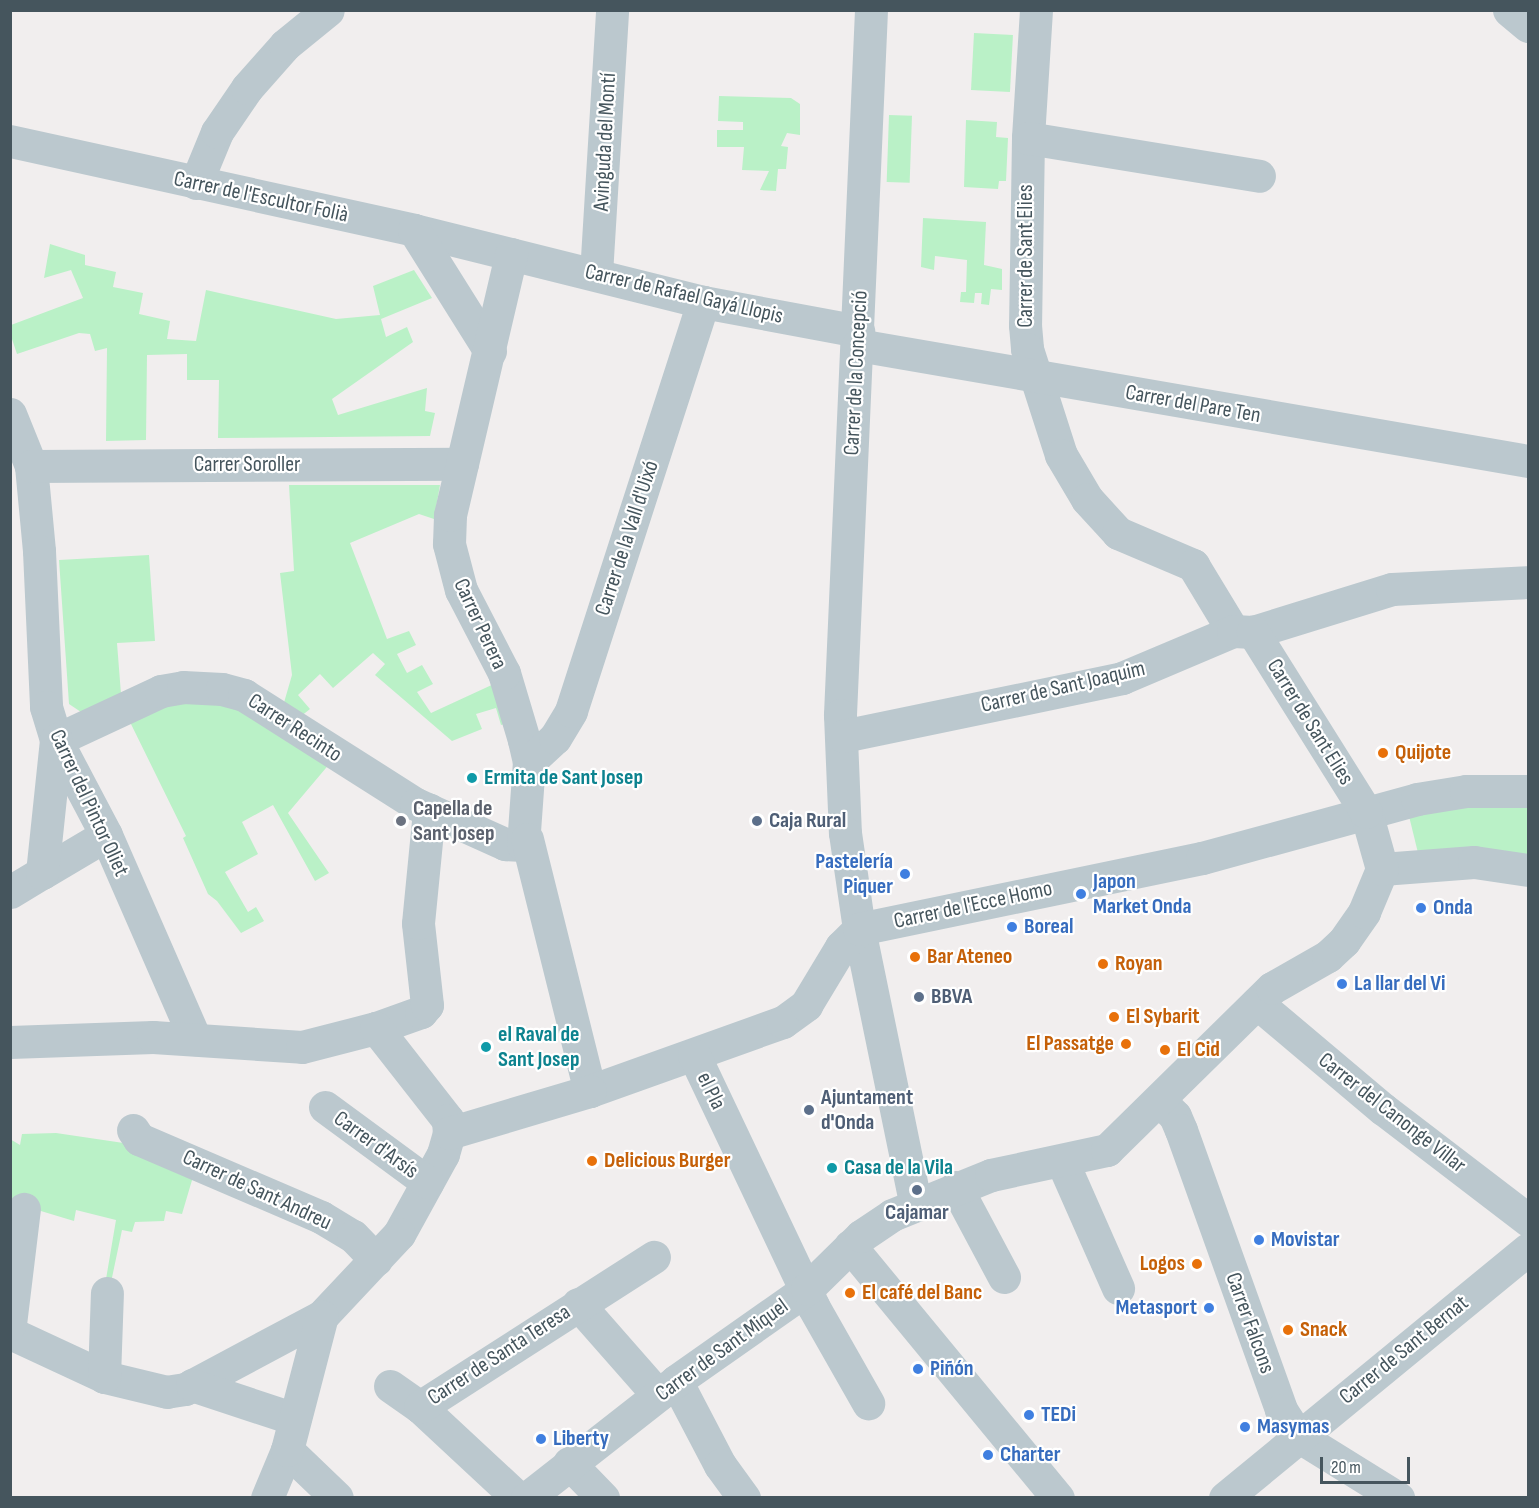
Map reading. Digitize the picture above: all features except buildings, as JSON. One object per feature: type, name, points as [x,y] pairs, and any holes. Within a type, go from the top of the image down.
[{"type":"street","points":[[196,183],[217,132],[247,88],[285,45],[328,10]]},
{"type":"street","name":"Avinguda del Montí","points":[[596,274],[612,10]]},
{"type":"street","name":"Carrer de la Concepció","points":[[843,736],[840,696],[858,338],[871,10]]},
{"type":"street","name":"Carrer de Sant Elies","points":[[1036,10],[1028,138],[1024,315],[1027,348],[1039,375],[1061,455],[1087,499],[1128,539],[1193,565],[1243,631],[1366,812],[1382,869]]},
{"type":"street","points":[[1509,10],[1528,26]]},
{"type":"street","points":[[1028,138],[1259,176]]},
{"type":"street","name":"Carrer de l'Escultor Folià","points":[[10,141],[414,230],[511,254]]},
{"type":"street","points":[[414,230],[490,351]]},
{"type":"street","name":"Carrer de Rafael Gayá Llopis","points":[[511,254],[858,338]]},
{"type":"street","name":"Carrer Perera","points":[[511,254],[450,515],[452,560],[464,598],[504,674],[529,762],[527,833]]},
{"type":"street","name":"Carrer de la Vall d'Uixó","points":[[529,762],[555,738],[571,711],[703,302]]},
{"type":"street","name":"Carrer del Pare Ten","points":[[858,338],[1039,375],[1528,461]]},
{"type":"street","name":"Carrer del Pintor Oliet","points":[[10,414],[31,466],[25,551],[46,707],[56,740],[106,835],[195,1039]]},
{"type":"street","name":"Carrer Soroller","points":[[31,466],[462,464]]},
{"type":"street","name":"Carrer de Sant Joaquim","points":[[843,736],[1122,678],[1243,631],[1392,589],[1527,576]]},
{"type":"street","name":"Carrer Recinto","points":[[56,740],[161,691],[183,687],[222,688],[244,695],[422,807]]},
{"type":"street","points":[[843,736],[845,834],[859,929],[915,1203]]},
{"type":"street","points":[[42,873],[56,740]]},
{"type":"street","name":"Carrer de l'Ecce Homo","points":[[859,929],[1202,858],[1366,812],[1466,791],[1528,791]]},
{"type":"street","points":[[10,1042],[195,1039],[288,1047],[369,1030],[421,1012],[427,1005],[418,923],[422,807],[516,848],[527,833]]},
{"type":"street","points":[[527,833],[600,1088]]},
{"type":"street","points":[[10,892],[106,835]]},
{"type":"street","points":[[1382,869],[1474,862],[1528,870]]},
{"type":"street","name":"Carrer de Sant Miquel","points":[[528,1497],[667,1388],[807,1289],[850,1246],[875,1225],[915,1203],[956,1187],[1107,1150],[1280,982],[1328,956],[1344,941],[1364,912],[1382,869]]},
{"type":"street","name":"el Pla","points":[[859,929],[841,947],[798,1013],[694,1055],[807,1289],[868,1403]]},
{"type":"street","name":"Carrer del Canonge Villar","points":[[1257,1003],[1383,1110],[1528,1220]]},
{"type":"street","points":[[180,1389],[322,1316],[399,1234],[427,1182],[449,1133],[448,1120],[369,1030]]},
{"type":"street","points":[[449,1133],[600,1088],[694,1055]]},
{"type":"street","name":"Carrer Falcons","points":[[1160,1101],[1175,1116],[1181,1130],[1281,1410],[1298,1436],[1398,1497]]},
{"type":"street","name":"Carrer d'Arsís","points":[[325,1107],[427,1182]]},
{"type":"street","name":"Carrer de Sant Andreu","points":[[133,1130],[140,1138],[321,1217],[353,1236],[376,1260]]},
{"type":"street","points":[[1062,1161],[1118,1288]]},
{"type":"street","points":[[956,1187],[1004,1277]]},
{"type":"street","points":[[10,1324],[24,1209]]},
{"type":"street","points":[[850,1246],[1058,1497]]},
{"type":"street","name":"Carrer de Sant Bernat","points":[[1225,1497],[1528,1249]]},
{"type":"street","name":"Carrer de Santa Teresa","points":[[420,1407],[654,1257]]},
{"type":"street","points":[[104,1377],[107,1293]]},
{"type":"street","name":"Carrer de Santa Teresa","points":[[579,1304],[667,1388],[744,1497]]},
{"type":"street","points":[[282,1460],[322,1316]]},
{"type":"street","points":[[10,1333],[104,1377],[180,1389],[337,1497]]},
{"type":"street","name":"Carrer de Santa Teresa","points":[[390,1386],[420,1407],[518,1497]]},
{"type":"street","points":[[569,1463],[603,1497]]},
{"type":"green space","points":[[974,33],[1013,35],[1010,92],[971,90]]},
{"type":"green space","points":[[719,96],[791,98],[800,104],[800,135],[787,133],[781,146],[788,147],[786,169],[778,169],[776,191],[760,190],[769,171],[742,170],[744,147],[717,147],[717,130],[743,130],[743,122],[718,121]]},
{"type":"green space","points":[[889,115],[912,116],[910,183],[887,182]]},
{"type":"green space","points":[[966,120],[997,122],[996,137],[1008,138],[1006,181],[999,181],[998,189],[964,187]]},
{"type":"green space","points":[[923,218],[986,222],[984,265],[1002,269],[1002,290],[991,289],[989,305],[981,304],[982,293],[975,293],[974,303],[960,302],[961,292],[966,292],[967,260],[935,256],[934,270],[921,267]]},
{"type":"green space","points":[[50,244],[85,255],[85,265],[116,272],[113,287],[143,293],[139,314],[170,321],[167,339],[196,341],[206,290],[336,319],[380,315],[373,286],[414,270],[432,298],[381,319],[386,337],[407,327],[413,342],[332,399],[338,415],[427,388],[425,411],[435,413],[430,436],[218,438],[219,380],[187,380],[187,354],[147,355],[146,440],[106,441],[107,348],[95,351],[90,334],[79,333],[17,354],[11,336],[11,325],[83,298],[71,270],[44,278]]},
{"type":"green space","points":[[289,485],[440,485],[434,519],[419,514],[350,543],[387,639],[409,631],[416,645],[397,654],[407,673],[422,665],[433,684],[417,692],[431,713],[496,683],[508,723],[501,725],[496,708],[476,714],[482,729],[452,741],[375,675],[385,664],[373,653],[333,688],[320,674],[298,695],[310,709],[300,717],[283,706],[292,675],[280,573],[294,571]]},
{"type":"green space","points":[[149,555],[155,641],[117,643],[121,694],[81,712],[69,704],[59,560]]},
{"type":"green space","points":[[225,700],[331,762],[288,813],[329,873],[315,881],[273,805],[242,822],[258,854],[225,872],[248,912],[256,907],[264,921],[241,933],[217,901],[208,894],[183,838],[186,836],[130,722],[166,703]]},
{"type":"green space","points":[[1528,800],[1528,863],[1419,857],[1408,812]]},
{"type":"green space","points":[[56,1133],[137,1145],[195,1170],[182,1214],[166,1211],[164,1221],[135,1222],[132,1232],[122,1230],[109,1292],[104,1291],[116,1220],[76,1210],[74,1221],[11,1202],[10,1139],[20,1145],[22,1134]]},
{"type":"place","name":"Quijote","points":[[1383,753]]},
{"type":"place","name":"Ermita de Sant Josep","points":[[472,778]]},
{"type":"place","name":"Capella de Sant Josep","points":[[401,821]]},
{"type":"place","name":"Caja Rural","points":[[757,821]]},
{"type":"place","name":"Pastelería Piquer","points":[[905,874]]},
{"type":"place","name":"Japon Market Onda","points":[[1081,894]]},
{"type":"place","name":"Onda","points":[[1421,908]]},
{"type":"place","name":"Boreal","points":[[1012,927]]},
{"type":"place","name":"Bar Ateneo","points":[[915,957]]},
{"type":"place","name":"Royan","points":[[1103,964]]},
{"type":"place","name":"La llar del Vi","points":[[1342,984]]},
{"type":"place","name":"BBVA","points":[[919,997]]},
{"type":"place","name":"El Sybarit","points":[[1114,1017]]},
{"type":"place","name":"El Passatge","points":[[1126,1044]]},
{"type":"place","name":"el Raval de Sant Josep","points":[[486,1047]]},
{"type":"place","name":"El Cid","points":[[1165,1050]]},
{"type":"place","name":"Ajuntament d'Onda","points":[[809,1110]]},
{"type":"place","name":"Delicious Burger","points":[[592,1161]]},
{"type":"place","name":"Casa de la Vila","points":[[832,1168]]},
{"type":"place","name":"Cajamar","points":[[917,1190]]},
{"type":"place","name":"Movistar","points":[[1259,1240]]},
{"type":"place","name":"Logos","points":[[1197,1264]]},
{"type":"place","name":"El café del Banc","points":[[850,1293]]},
{"type":"place","name":"Metasport","points":[[1209,1308]]},
{"type":"place","name":"Snack","points":[[1288,1330]]},
{"type":"place","name":"Piñón","points":[[918,1369]]},
{"type":"place","name":"TEDi","points":[[1029,1415]]},
{"type":"place","name":"Masymas","points":[[1245,1427]]},
{"type":"place","name":"Liberty","points":[[541,1439]]},
{"type":"place","name":"Charter","points":[[988,1455]]}]
